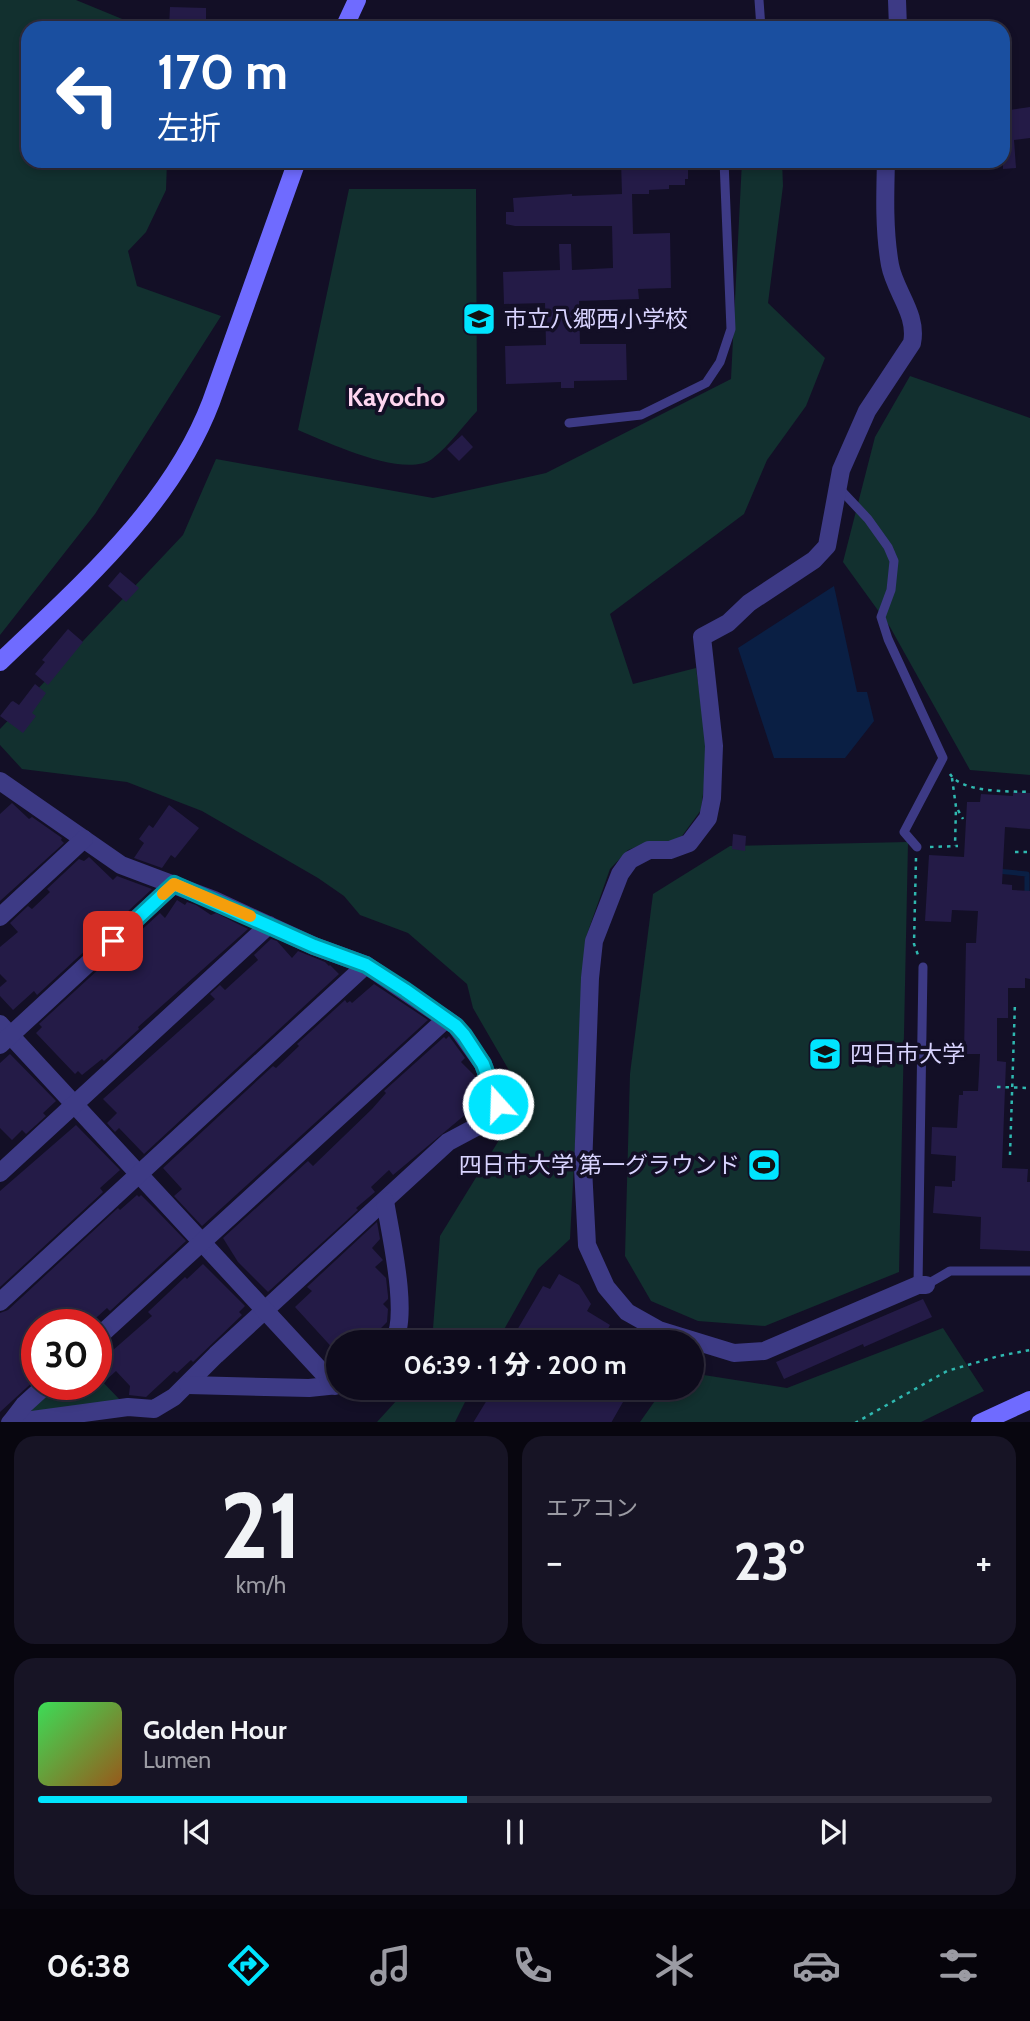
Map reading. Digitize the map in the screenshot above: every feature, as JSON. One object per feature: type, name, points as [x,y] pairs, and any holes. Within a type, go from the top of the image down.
[{"type":"street","points":[[347,21],[357,0]]},
{"type":"street","points":[[897,0],[898,21]]},
{"type":"street","points":[[0,662],[140,520],[168,486],[184,461],[208,411],[294,168]]},
{"type":"street","points":[[886,168],[886,234],[890,265],[909,312],[914,334],[912,343],[867,411],[841,470],[827,546],[814,560],[749,603],[728,623],[702,637],[714,746],[712,798],[708,818],[689,843],[670,850],[649,850],[630,860],[620,874],[594,941],[590,978],[583,1168],[587,1245],[606,1287],[628,1312],[659,1329],[734,1353],[764,1351],[922,1285]]},
{"type":"street","points":[[2,786],[121,865],[174,884],[314,946],[366,965],[446,1019],[464,1035],[483,1064],[498,1104],[496,1115],[491,1122],[448,1142],[174,1397],[155,1409],[128,1407],[10,1422]]},
{"type":"street","points":[[0,917],[84,839]]},
{"type":"street","points":[[174,884],[3,1035],[74,1106],[326,1376]]},
{"type":"street","points":[[0,1173],[269,925]]},
{"type":"street","points":[[0,1302],[366,965]]},
{"type":"street","points":[[112,1324],[446,1019]]},
{"type":"street","points":[[385,1201],[401,1310],[398,1330]]},
{"type":"street","points":[[188,1385],[326,1387]]},
{"type":"street","points":[[10,1422],[29,1400]]},
{"type":"street","points":[[982,1422],[1030,1400]]},
{"type":"lane","points":[[759,0],[760,21]]},
{"type":"lane","points":[[569,423],[641,415],[706,383],[720,362],[731,329],[724,168]]},
{"type":"lane","points":[[837,486],[868,519],[888,547],[894,561],[894,576],[881,617],[888,639],[943,758],[904,832],[917,847]]},
{"type":"lane","points":[[923,967],[922,1285],[950,1271],[1030,1271]]},
{"type":"path","points":[[923,967],[914,944],[917,847],[956,846],[956,807],[952,778],[943,758]]},
{"type":"path","points":[[952,778],[976,788],[1030,792]]},
{"type":"path","points":[[956,807],[963,820]]},
{"type":"path","points":[[1015,852],[1030,852]]},
{"type":"path","points":[[1010,1155],[1016,1002]]},
{"type":"path","points":[[998,1087],[1030,1088]]},
{"type":"path","points":[[857,1422],[947,1371],[1030,1350]]},
{"type":"green space","points":[[0,0],[76,0],[127,21],[21,21],[21,168],[167,168],[166,190],[146,232],[128,251],[137,286],[221,316],[95,514],[0,635]]},
{"type":"green space","points":[[742,168],[782,168],[783,186],[768,303],[825,358],[806,406],[767,460],[744,514],[610,614],[633,684],[696,668],[708,754],[701,810],[682,836],[669,842],[646,843],[628,850],[610,869],[586,937],[570,1239],[538,1269],[504,1330],[433,1330],[440,1236],[525,1098],[473,1008],[467,984],[408,933],[360,915],[344,896],[318,878],[202,811],[127,782],[22,769],[0,745],[0,729],[183,535],[216,459],[433,498],[546,473],[731,379]]},
{"type":"green space","points":[[349,189],[476,189],[477,411],[438,454],[419,464],[385,462],[346,450],[298,430]]},
{"type":"green space","points":[[910,376],[1030,418],[1030,775],[970,770],[890,627],[843,562],[875,437]]},
{"type":"green space","name":"四日市大学 第一グラウンド","points":[[908,842],[899,1272],[765,1326],[698,1321],[651,1301],[625,1256],[630,1074],[653,894],[730,846]]},
{"type":"green space","points":[[943,1328],[984,1391],[921,1422],[640,1422],[656,1400],[704,1400],[704,1375],[787,1388]]},
{"type":"green space","points":[[112,1392],[121,1401],[32,1414],[31,1409],[41,1400],[112,1400]]},
{"type":"green space","points":[[397,1400],[466,1400],[455,1422],[377,1422]]},
{"type":"water","points":[[834,586],[857,692],[867,692],[874,721],[845,758],[774,758],[738,648]]},
{"type":"building","points":[[170,7],[206,8],[206,21],[169,21]]},
{"type":"building","points":[[1030,107],[1030,138],[1014,140],[1016,168],[1003,169],[1010,168],[1010,110]]},
{"type":"building","points":[[621,168],[688,168],[685,185],[669,185],[669,189],[649,190],[649,194],[632,194],[633,234],[670,233],[671,288],[638,289],[639,299],[579,301],[580,344],[626,344],[627,380],[574,381],[574,388],[561,388],[561,382],[506,384],[505,346],[546,345],[545,303],[504,304],[503,272],[560,270],[559,244],[571,244],[572,270],[613,268],[612,226],[506,224],[506,212],[514,212],[513,198],[622,194]]},
{"type":"building","points":[[462,435],[473,447],[459,461],[447,449]]},
{"type":"building","points":[[120,572],[139,588],[126,602],[108,586]]},
{"type":"building","points":[[68,629],[83,642],[48,685],[35,674],[45,662],[42,660]]},
{"type":"building","points":[[35,684],[46,693],[32,713],[36,716],[23,733],[0,716],[11,702],[19,705]]},
{"type":"building","points":[[1013,792],[1030,793],[1030,829],[1005,827],[1002,884],[1012,885],[1012,890],[1030,891],[1030,979],[1025,978],[1025,988],[1008,988],[1008,1018],[997,1018],[997,1061],[1006,1062],[1002,1168],[1028,1169],[1030,1251],[980,1249],[981,1217],[933,1213],[935,1186],[952,1187],[952,1181],[955,1181],[956,1156],[931,1154],[932,1127],[957,1128],[959,1095],[963,1095],[963,1091],[978,1091],[980,1054],[964,1054],[966,943],[976,943],[978,911],[952,910],[951,922],[925,921],[929,855],[964,857],[967,802],[980,802],[981,794],[1013,796]]},
{"type":"building","points":[[12,803],[29,819],[32,817],[62,838],[64,843],[0,901],[0,814]]},
{"type":"building","points":[[169,805],[199,828],[175,858],[171,855],[162,868],[134,858],[144,843],[139,839],[149,825],[153,828]]},
{"type":"building","points":[[733,834],[746,836],[745,851],[732,849]]},
{"type":"building","points":[[89,857],[113,880],[117,876],[152,889],[37,995],[34,991],[13,1010],[0,996],[0,987],[7,981],[0,974],[0,947],[18,932],[10,923],[28,906],[32,909],[50,892],[47,889],[79,859],[84,861]]},
{"type":"building","points":[[177,900],[185,905],[187,902],[196,905],[211,915],[216,913],[248,929],[104,1061],[102,1059],[82,1075],[78,1071],[75,1074],[36,1033],[42,1027],[39,1024],[160,913],[165,918]]},
{"type":"building","points":[[271,939],[277,941],[292,958],[298,951],[325,962],[339,974],[144,1154],[119,1128],[115,1132],[107,1123],[117,1113],[103,1099],[215,999],[210,994],[220,985],[225,990],[258,960],[254,955]]},
{"type":"building","points":[[374,984],[428,1020],[202,1226],[174,1196],[182,1189],[163,1168],[273,1066],[276,1068],[299,1046],[297,1044],[345,1000],[352,1003]]},
{"type":"building","points":[[449,1036],[465,1058],[461,1062],[476,1077],[484,1099],[393,1175],[389,1170],[371,1187],[375,1192],[356,1208],[358,1210],[268,1292],[238,1262],[223,1238],[308,1161],[313,1166],[372,1109],[386,1093],[384,1091],[444,1037],[446,1039]]},
{"type":"building","points":[[10,1054],[56,1101],[43,1113],[46,1116],[26,1134],[22,1130],[12,1140],[0,1128],[0,1063]]},
{"type":"building","points":[[76,1125],[120,1170],[100,1188],[103,1192],[0,1287],[0,1191]]},
{"type":"building","points":[[137,1195],[141,1195],[186,1241],[112,1309],[21,1309],[21,1393],[0,1412],[0,1313],[8,1310],[118,1208],[120,1210]]},
{"type":"building","points":[[377,1222],[380,1239],[372,1248],[383,1260],[375,1267],[386,1278],[388,1296],[383,1304],[388,1309],[387,1322],[379,1330],[326,1330],[326,1341],[295,1307],[312,1291],[307,1287]]},
{"type":"building","points":[[203,1264],[245,1306],[239,1312],[242,1315],[193,1362],[191,1360],[177,1373],[174,1371],[146,1397],[129,1395],[130,1386],[116,1371],[112,1375],[112,1351],[152,1316],[148,1312],[185,1277],[187,1279]]},
{"type":"building","points":[[559,1274],[579,1285],[591,1304],[587,1311],[610,1325],[607,1330],[517,1330],[543,1286],[550,1289]]},
{"type":"building","points":[[923,1299],[932,1317],[784,1379],[776,1362]]},
{"type":"building","points":[[487,1400],[624,1400],[612,1422],[474,1422]]},
{"type":"waterway","points":[[997,871],[1027,874],[1027,896]]},
{"type":"slow traffic","points":[[163,894],[174,884],[250,916]]},
{"type":"place","name":"市立八郷西小学校","points":[[479,319]]},
{"type":"place","name":"四日市大学","points":[[825,1054]]},
{"type":"place","name":"四日市大学 第一グラウンド","points":[[764,1165]]},
{"type":"district","name":"Kayocho","points":[[396,397]]},
{"type":"route","points":[[113,941],[174,884],[214,900],[314,946],[366,965],[456,1026],[483,1064],[498,1104]]}]
